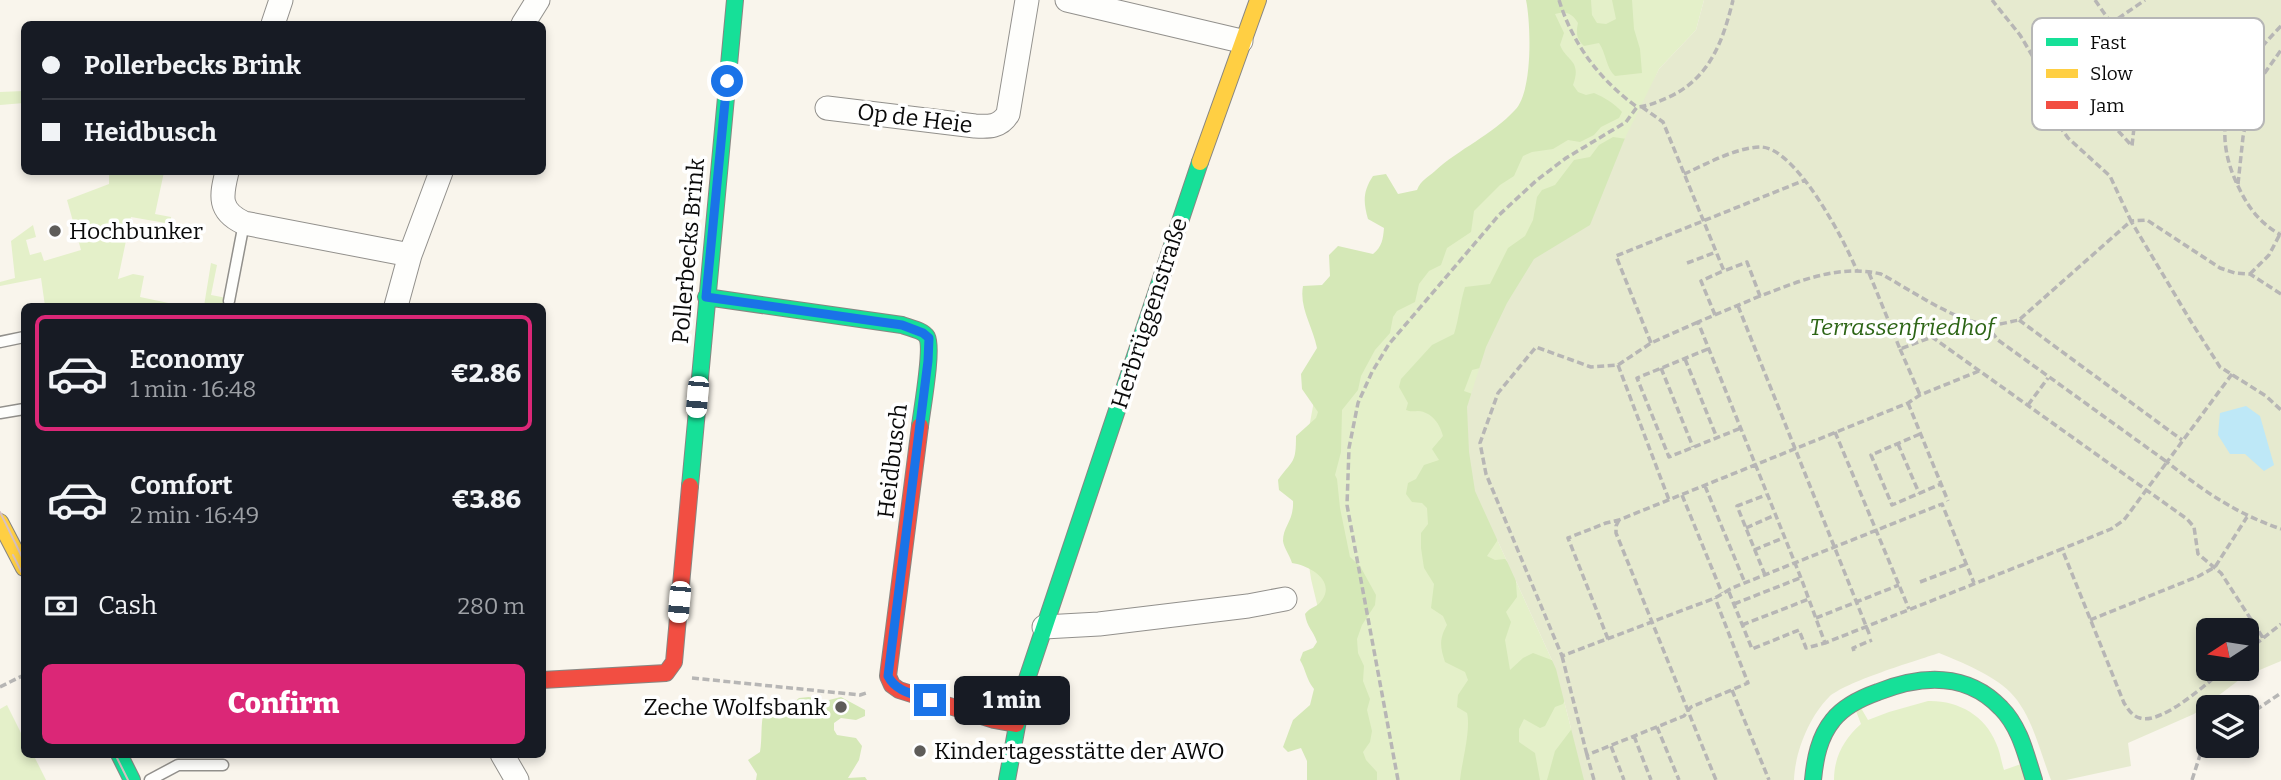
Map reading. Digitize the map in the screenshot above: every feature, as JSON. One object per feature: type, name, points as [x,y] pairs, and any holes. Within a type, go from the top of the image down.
[{"type":"street","points":[[275,21],[281,0]]},
{"type":"street","points":[[525,21],[538,0]]},
{"type":"street","name":"Pollerbecks Brink","points":[[666,673],[674,662],[735,0]]},
{"type":"street","name":"Op de Heie","points":[[827,108],[975,126],[997,125],[1004,121],[1008,114],[1027,0]]},
{"type":"street","points":[[1066,0],[1241,41]]},
{"type":"street","name":"Herbrüggenstraße","points":[[1007,780],[1024,688],[1172,239],[1241,41],[1258,0]]},
{"type":"street","points":[[227,175],[223,202],[226,211],[244,223],[410,255]]},
{"type":"street","points":[[397,303],[410,255],[440,175]]},
{"type":"street","name":"Heidbusch","points":[[706,297],[902,325],[929,338],[888,668],[892,685]]},
{"type":"street","points":[[0,522],[21,562]]},
{"type":"street","points":[[1044,627],[1099,624],[1248,606],[1284,599]]},
{"type":"street","points":[[546,680],[640,677],[666,673]]},
{"type":"street","points":[[1813,780],[1819,744],[1833,720],[1842,711],[1871,694],[1934,677],[1973,687],[2000,706],[2012,721],[2034,780]]},
{"type":"street","points":[[892,685],[899,690],[994,720],[1016,723]]},
{"type":"street","points":[[121,758],[132,780]]},
{"type":"street","points":[[504,758],[517,780]]},
{"type":"lane","points":[[229,301],[244,223]]},
{"type":"lane","points":[[0,342],[21,338]]},
{"type":"lane","points":[[0,414],[21,410]]},
{"type":"lane","points":[[150,780],[178,765],[223,765]]},
{"type":"path","points":[[1559,0],[1577,41],[1595,70],[1619,94],[1663,122],[1724,271]]},
{"type":"path","points":[[1398,780],[1347,505],[1349,448],[1358,403],[1372,372],[1390,344],[1499,215],[1537,180],[1566,158],[1626,122],[1640,107],[1675,94],[1696,82],[1714,55],[1726,26],[1732,0]]},
{"type":"path","points":[[1992,0],[2020,35],[2032,55]]},
{"type":"path","points":[[2095,0],[2108,18]]},
{"type":"path","points":[[2118,18],[2145,0]]},
{"type":"path","points":[[2264,44],[2281,26]]},
{"type":"path","points":[[2264,74],[2281,50]]},
{"type":"path","points":[[2062,130],[2110,176],[2131,221],[2209,352],[2220,366],[2281,410]]},
{"type":"path","points":[[2117,130],[2132,146],[2134,130]]},
{"type":"path","points":[[2224,130],[2227,159],[2246,202],[2262,223],[2281,234],[2269,255],[2249,274]]},
{"type":"path","points":[[2238,186],[2244,130]]},
{"type":"path","points":[[1684,174],[1744,150],[1762,147],[1775,149],[1805,180],[1838,232],[1857,271]]},
{"type":"path","points":[[1651,343],[1616,256],[1805,180]]},
{"type":"path","points":[[1594,780],[1562,656],[1486,474],[1480,443],[1498,393],[1536,347],[1591,367],[1618,365],[1651,343],[1760,296],[1816,275],[1857,271],[1881,274],[1959,318],[1998,325],[2019,320],[2131,221],[2147,220],[2220,268],[2249,274],[2281,294]]},
{"type":"path","points":[[1687,263],[1716,252]]},
{"type":"path","points":[[1715,315],[1701,281],[1724,271],[1747,262],[1760,296]]},
{"type":"path","points":[[1869,271],[1920,395]]},
{"type":"path","points":[[1738,306],[1871,638],[1853,648],[1854,651]]},
{"type":"path","points":[[2019,320],[2182,440]]},
{"type":"path","points":[[1698,322],[1825,643]]},
{"type":"path","points":[[1985,324],[1998,340],[2208,494],[2247,517],[2281,529]]},
{"type":"path","points":[[1900,349],[1932,337],[2187,519],[2194,527],[2198,554],[2221,573],[2263,638]]},
{"type":"path","points":[[1708,349],[1637,377],[1669,457],[1741,429]]},
{"type":"path","points":[[1685,358],[1717,438]]},
{"type":"path","points":[[1618,365],[1669,500]]},
{"type":"path","points":[[1661,368],[1693,447]]},
{"type":"path","points":[[1608,639],[1568,538],[1705,486],[1979,371]]},
{"type":"path","points":[[1729,592],[1752,649],[1799,630],[1806,648],[1867,627],[2104,532],[2124,520],[2232,374]]},
{"type":"path","points":[[2028,405],[2048,378]]},
{"type":"path","points":[[1908,403],[1948,501]]},
{"type":"path","points":[[1835,432],[1909,609]]},
{"type":"path","points":[[1920,434],[1871,455],[1892,505],[1941,484]]},
{"type":"path","points":[[1898,444],[1919,493]]},
{"type":"path","points":[[1705,486],[1745,583]]},
{"type":"path","points":[[1682,495],[1722,593]]},
{"type":"path","points":[[1765,575],[1737,506],[1766,495]]},
{"type":"path","points":[[1562,656],[1715,598],[1745,583],[1942,504],[1974,583]]},
{"type":"path","points":[[1746,528],[1775,515]]},
{"type":"path","points":[[2090,620],[2215,567],[2247,517]]},
{"type":"path","points":[[1619,520],[1616,533],[1716,780]]},
{"type":"path","points":[[1754,550],[1783,538]]},
{"type":"path","points":[[2062,549],[2124,703],[2132,715],[2143,720],[2156,717],[2178,706],[2209,681]]},
{"type":"path","points":[[1920,582],[1967,564]]},
{"type":"path","points":[[1734,604],[1801,578]]},
{"type":"path","points":[[1816,618],[1899,585]]},
{"type":"path","points":[[1587,755],[1684,716],[1691,707],[1746,685],[1748,679],[1715,598]]},
{"type":"path","points":[[1742,625],[1809,598]]},
{"type":"path","points":[[2259,641],[2281,624]]},
{"type":"path","points":[[666,673],[708,681],[860,695],[892,685]]},
{"type":"path","points":[[0,687],[21,676]]},
{"type":"path","points":[[1732,690],[1769,780]]},
{"type":"path","points":[[2259,708],[2281,693]]},
{"type":"path","points":[[1657,727],[1679,780]]},
{"type":"path","points":[[1634,736],[1651,780]]},
{"type":"path","points":[[1610,746],[1624,780]]},
{"type":"path","points":[[2192,780],[2199,758]]},
{"type":"green space","points":[[1526,0],[1591,0],[1592,15],[1597,23],[1606,24],[1616,19],[1612,0],[1632,0],[1642,73],[1615,76],[1599,43],[1584,46],[1578,38],[1578,23],[1573,17],[1566,13],[1555,14],[1564,33],[1560,45],[1575,66],[1573,85],[1578,92],[1586,95],[1594,93],[1613,104],[1622,112],[1619,118],[1580,142],[1568,140],[1553,149],[1523,156],[1514,176],[1500,185],[1474,211],[1471,232],[1447,248],[1441,265],[1429,271],[1419,284],[1415,302],[1397,311],[1390,333],[1375,350],[1361,376],[1358,390],[1342,410],[1341,452],[1335,475],[1340,508],[1350,557],[1360,566],[1376,595],[1375,605],[1362,625],[1357,639],[1358,653],[1364,666],[1363,681],[1370,699],[1367,710],[1372,731],[1370,742],[1363,752],[1366,760],[1377,772],[1377,780],[1307,780],[1307,761],[1301,748],[1288,752],[1283,747],[1293,720],[1310,705],[1314,689],[1300,660],[1303,652],[1313,648],[1317,642],[1305,614],[1320,602],[1325,586],[1323,580],[1312,570],[1292,563],[1283,536],[1292,514],[1293,501],[1279,490],[1278,480],[1294,457],[1296,436],[1316,418],[1318,412],[1302,389],[1301,374],[1317,348],[1305,310],[1303,286],[1322,285],[1330,276],[1329,255],[1338,246],[1373,254],[1378,249],[1384,228],[1368,219],[1365,202],[1367,187],[1373,176],[1386,174],[1398,194],[1417,190],[1422,181],[1444,163],[1496,127],[1515,110],[1521,101],[1528,74],[1529,25]]},
{"type":"green space","points":[[1548,0],[1704,0],[1696,30],[1659,69],[1475,491],[1556,669],[1584,780],[1335,780],[1329,654],[1311,579],[1302,517],[1308,433],[1329,321],[1522,152]]},
{"type":"green space","name":"Terrassenfriedhof","points":[[1704,0],[2281,0],[2281,661],[2259,670],[2259,618],[2196,618],[2196,681],[2238,681],[2219,695],[2196,695],[2194,714],[2128,743],[2131,766],[2066,780],[2051,780],[2030,722],[2010,692],[1986,675],[1939,653],[1865,679],[1829,697],[1815,714],[1804,736],[1794,780],[1584,780],[1556,669],[1475,491],[1469,452],[1467,407],[1486,347],[1507,303],[1534,259],[1590,225],[1625,138],[1659,69],[1696,30]]},
{"type":"green space","points":[[21,91],[21,103],[0,105],[0,92]]},
{"type":"green space","points":[[1613,137],[1654,140],[1488,366],[1472,370],[1464,391],[1481,397],[1499,538],[1487,556],[1495,560],[1505,559],[1515,569],[1517,597],[1506,612],[1511,622],[1505,640],[1510,670],[1533,653],[1562,664],[1569,693],[1563,704],[1555,707],[1545,726],[1540,728],[1524,719],[1519,729],[1519,742],[1535,753],[1540,780],[1460,780],[1468,720],[1467,713],[1457,707],[1458,695],[1468,680],[1465,672],[1445,662],[1441,643],[1447,625],[1443,616],[1431,608],[1434,584],[1424,568],[1421,548],[1421,533],[1428,524],[1427,508],[1422,503],[1412,502],[1406,494],[1408,483],[1416,479],[1424,465],[1439,460],[1432,449],[1443,436],[1431,416],[1406,410],[1408,403],[1399,387],[1401,379],[1432,345],[1454,334],[1465,287],[1490,284],[1508,248],[1525,236],[1533,220],[1537,197],[1542,190],[1555,185],[1574,160],[1590,157],[1599,145]]},
{"type":"green space","points":[[109,175],[163,175],[155,214],[171,217],[171,224],[131,217],[118,279],[133,274],[144,276],[140,297],[168,303],[45,303],[41,278],[0,286],[0,282],[15,278],[11,241],[33,225],[36,237],[26,240],[30,255],[41,252],[44,261],[81,250],[67,200],[109,184]]},
{"type":"green space","points":[[211,263],[217,265],[211,295],[232,299],[231,303],[204,303]]},
{"type":"green space","points":[[809,697],[825,701],[841,697],[865,710],[865,716],[856,720],[841,718],[834,723],[834,730],[837,735],[856,738],[862,746],[859,760],[848,778],[865,777],[867,780],[756,780],[757,774],[748,760],[760,752],[762,720],[768,703],[776,701],[790,706],[799,698]]},
{"type":"green space","points":[[1928,701],[1959,706],[1977,717],[1991,733],[1999,749],[2004,770],[2021,764],[2025,780],[1834,780],[1841,749],[1861,724],[1856,711],[1861,708],[1868,720]]},
{"type":"green space","points":[[7,705],[21,733],[21,758],[35,758],[46,780],[0,780],[0,709]]},
{"type":"green space","points":[[1577,722],[1603,780],[1547,780],[1555,751]]},
{"type":"water","points":[[2246,406],[2260,416],[2274,465],[2264,471],[2245,454],[2230,454],[2218,435],[2220,413]]},
{"type":"tram line","points":[[0,512],[21,555]]},
{"type":"tram line","points":[[13,555],[21,571]]},
{"type":"tram line","points":[[117,758],[128,780]]},
{"type":"traffic: fast","points":[[690,486],[735,0]]},
{"type":"traffic: fast","points":[[1007,780],[1024,688],[1200,162]]},
{"type":"traffic: fast","points":[[706,297],[902,325],[922,333],[927,337],[929,354],[920,426]]},
{"type":"traffic: fast","points":[[1813,780],[1821,741],[1828,727],[1842,711],[1859,700],[1894,686],[1927,680],[1943,680],[1973,688],[1988,696],[2001,708],[2018,733],[2034,780]]},
{"type":"traffic: fast","points":[[121,758],[132,780]]},
{"type":"traffic: slow","points":[[1200,162],[1258,0]]},
{"type":"traffic: slow","points":[[0,522],[21,562]]},
{"type":"traffic: jam","points":[[920,426],[888,676],[892,685],[899,690],[994,720],[1016,724]]},
{"type":"traffic: jam","points":[[546,680],[666,673],[674,662],[690,486]]},
{"type":"place","name":"Hochbunker","points":[[55,231]]},
{"type":"place","name":"Zeche Wolfsbank","points":[[841,707]]},
{"type":"place","name":"Kindertagesstätte der AWO","points":[[920,751]]},
{"type":"route","points":[[727,81],[706,297],[902,325],[914,328],[929,338],[888,676],[892,685],[899,690],[930,700]]}]
